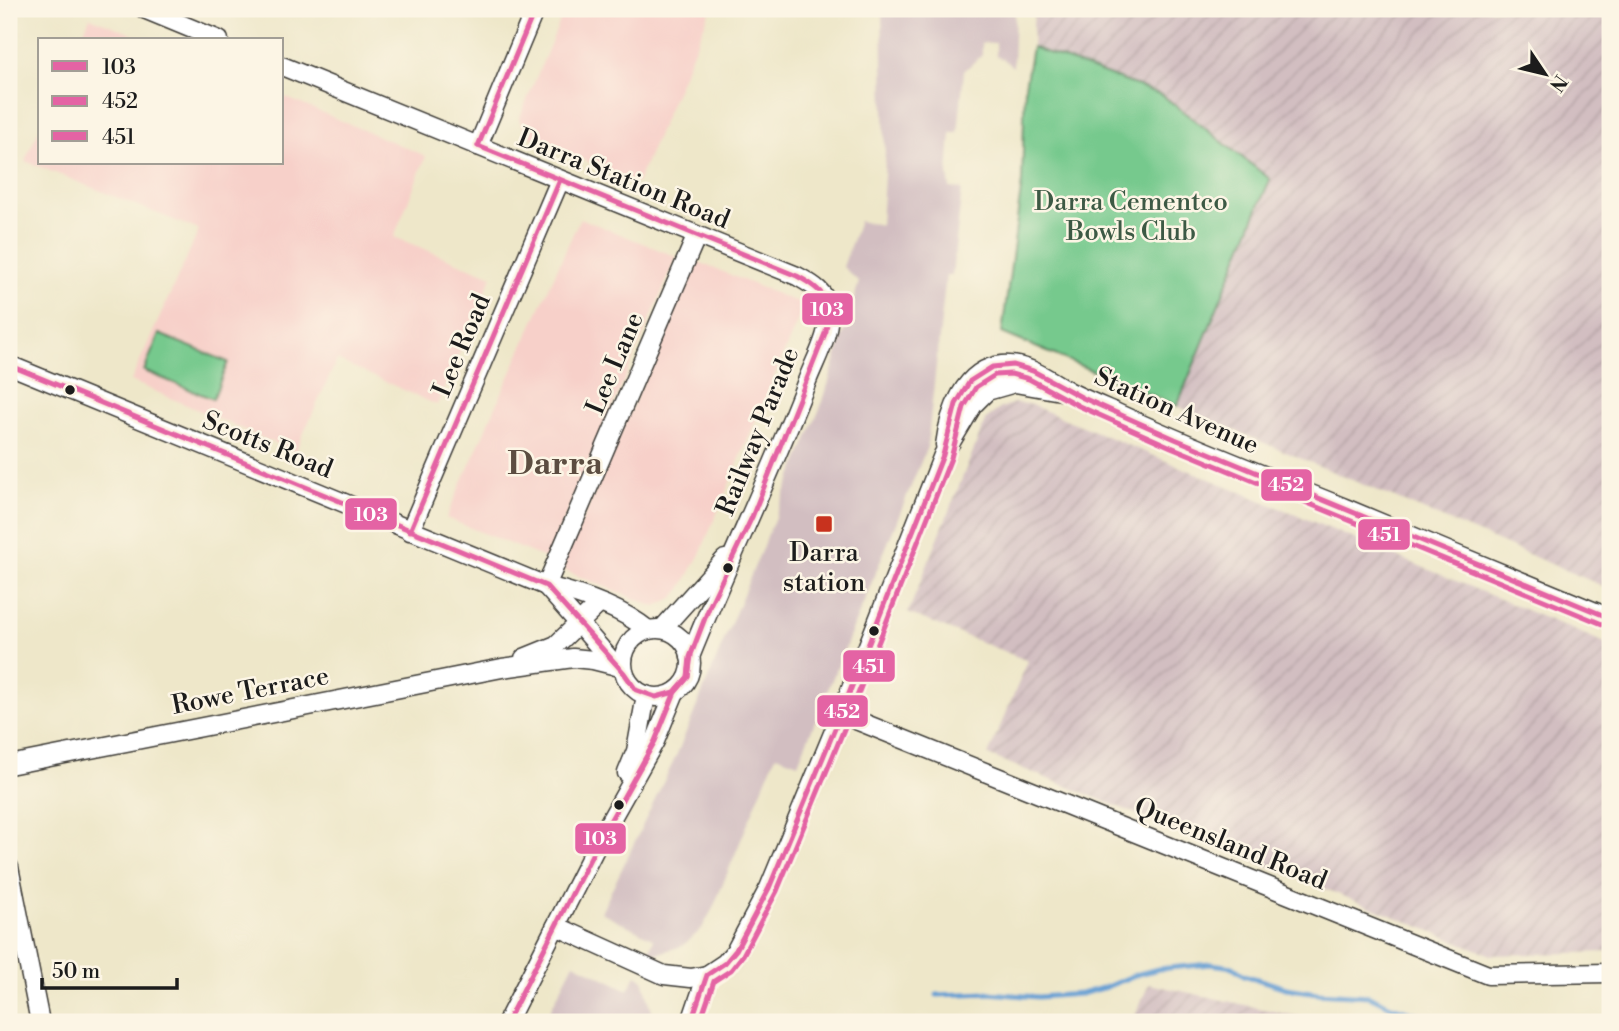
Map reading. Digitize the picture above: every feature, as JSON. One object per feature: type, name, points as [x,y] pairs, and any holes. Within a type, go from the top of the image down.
[{"type":"street","points":[[144,9],[214,38]]},
{"type":"street","points":[[478,146],[535,9]]},
{"type":"street","name":"Darra Station Road","points":[[284,67],[797,276],[814,285],[825,297]]},
{"type":"street","name":"Lee Road","points":[[410,531],[560,180]]},
{"type":"street","name":"Lee Lane","points":[[546,586],[696,237]]},
{"type":"street","name":"Railway Parade","points":[[690,657],[786,435],[826,331],[829,311],[825,297]]},
{"type":"street","name":"Scotts Road","points":[[9,365],[410,531],[634,618],[655,630]]},
{"type":"street","name":"Station Avenue","points":[[943,456],[947,425],[964,388],[992,367],[1006,365],[1025,368],[1072,393],[1186,444],[1610,618]]},
{"type":"street","name":"Station Avenue","points":[[943,456],[973,405],[987,391],[1015,383],[1072,393]]},
{"type":"street","points":[[556,926],[664,975],[691,978],[706,975],[725,963],[747,932],[769,888],[943,456]]},
{"type":"street","name":"Railway Parade","points":[[655,630],[739,543]]},
{"type":"street","name":"Scotts Road","points":[[546,586],[620,670]]},
{"type":"street","name":"Rowe Terrace","points":[[502,668],[556,645],[599,604]]},
{"type":"street","points":[[507,1022],[601,837],[655,741],[675,692],[688,677],[690,657],[681,639],[655,630],[630,642],[620,670],[636,691],[646,695],[666,696],[675,692]]},
{"type":"street","name":"Rowe Terrace","points":[[9,765],[502,668],[573,658],[593,660],[620,670]]},
{"type":"street","points":[[601,837],[636,751],[646,695]]},
{"type":"street","name":"Queensland Road","points":[[841,714],[1488,975],[1610,973]]},
{"type":"street","points":[[9,867],[40,1022]]},
{"type":"street","points":[[691,1022],[706,975]]},
{"type":"shaded area","points":[[565,9],[711,9],[637,183],[528,136],[519,119]]},
{"type":"shaded area","points":[[882,9],[1015,9],[1013,67],[996,56],[996,43],[982,43],[982,55],[964,71],[958,133],[951,133],[948,174],[950,188],[962,189],[952,275],[946,275],[927,447],[798,763],[776,755],[713,908],[701,930],[682,946],[659,953],[648,953],[654,939],[601,912],[677,754],[823,401],[859,282],[843,267],[859,221],[881,225],[885,160]]},
{"type":"shaded area","points":[[1034,9],[1610,9],[1610,589],[1177,406],[1270,179],[1162,95],[1032,47]]},
{"type":"shaded area","points":[[90,17],[142,38],[81,38]]},
{"type":"shaded area","points":[[284,97],[426,156],[394,237],[492,276],[437,405],[337,360],[295,452],[131,381],[199,230],[25,161],[38,132],[38,164],[284,164]]},
{"type":"shaded area","points":[[580,218],[677,257],[547,559],[446,518]]},
{"type":"shaded area","points":[[696,261],[804,305],[700,554],[681,589],[674,597],[655,607],[561,569]]},
{"type":"shaded area","points":[[1014,403],[1029,404],[1610,645],[1610,952],[1491,955],[988,755],[1028,661],[908,613],[986,419],[1001,408]]},
{"type":"shaded area","points":[[574,963],[628,990],[636,975],[643,979],[654,1018],[651,1022],[544,1022]]},
{"type":"shaded area","points":[[1149,984],[1300,1017],[1319,1022],[1132,1022]]},
{"type":"green space","name":"Darra Cementco Bowls Club","points":[[1032,47],[1162,95],[1270,179],[1177,406],[1002,333],[1022,182],[1025,86]]},
{"type":"green space","points":[[159,334],[228,362],[213,399],[144,371]]},
{"type":"waterway","points":[[937,995],[989,993],[1038,997],[1081,994],[1158,969],[1211,964],[1233,967],[1244,975],[1286,988],[1369,996],[1442,1022]]},
{"type":"transit line","name":"103","points":[[478,146],[535,9]]},
{"type":"transit line","name":"103","points":[[9,365],[546,586],[636,690],[656,697],[675,692],[688,677],[690,657],[710,605],[752,517],[826,331],[828,311],[824,297],[814,286],[797,276],[478,146]]},
{"type":"transit line","name":"103","points":[[410,531],[560,180]]},
{"type":"transit line","name":"452","points":[[691,1022],[707,975],[725,963],[736,950],[769,888],[943,455],[956,404],[970,381],[992,367],[1013,365],[1033,371],[1083,398],[1175,439],[1610,618]]},
{"type":"transit line","name":"451","points":[[700,1022],[714,981],[731,970],[743,955],[777,891],[951,458],[964,407],[976,387],[995,375],[1011,374],[1029,379],[1079,406],[1171,447],[1607,626]]},
{"type":"transit line","name":"103","points":[[507,1022],[601,837],[655,741],[675,692],[688,677],[691,656]]},
{"type":"place","name":"Darra station","points":[[824,524]]},
{"type":"district","name":"Darra","points":[[555,462]]}]
